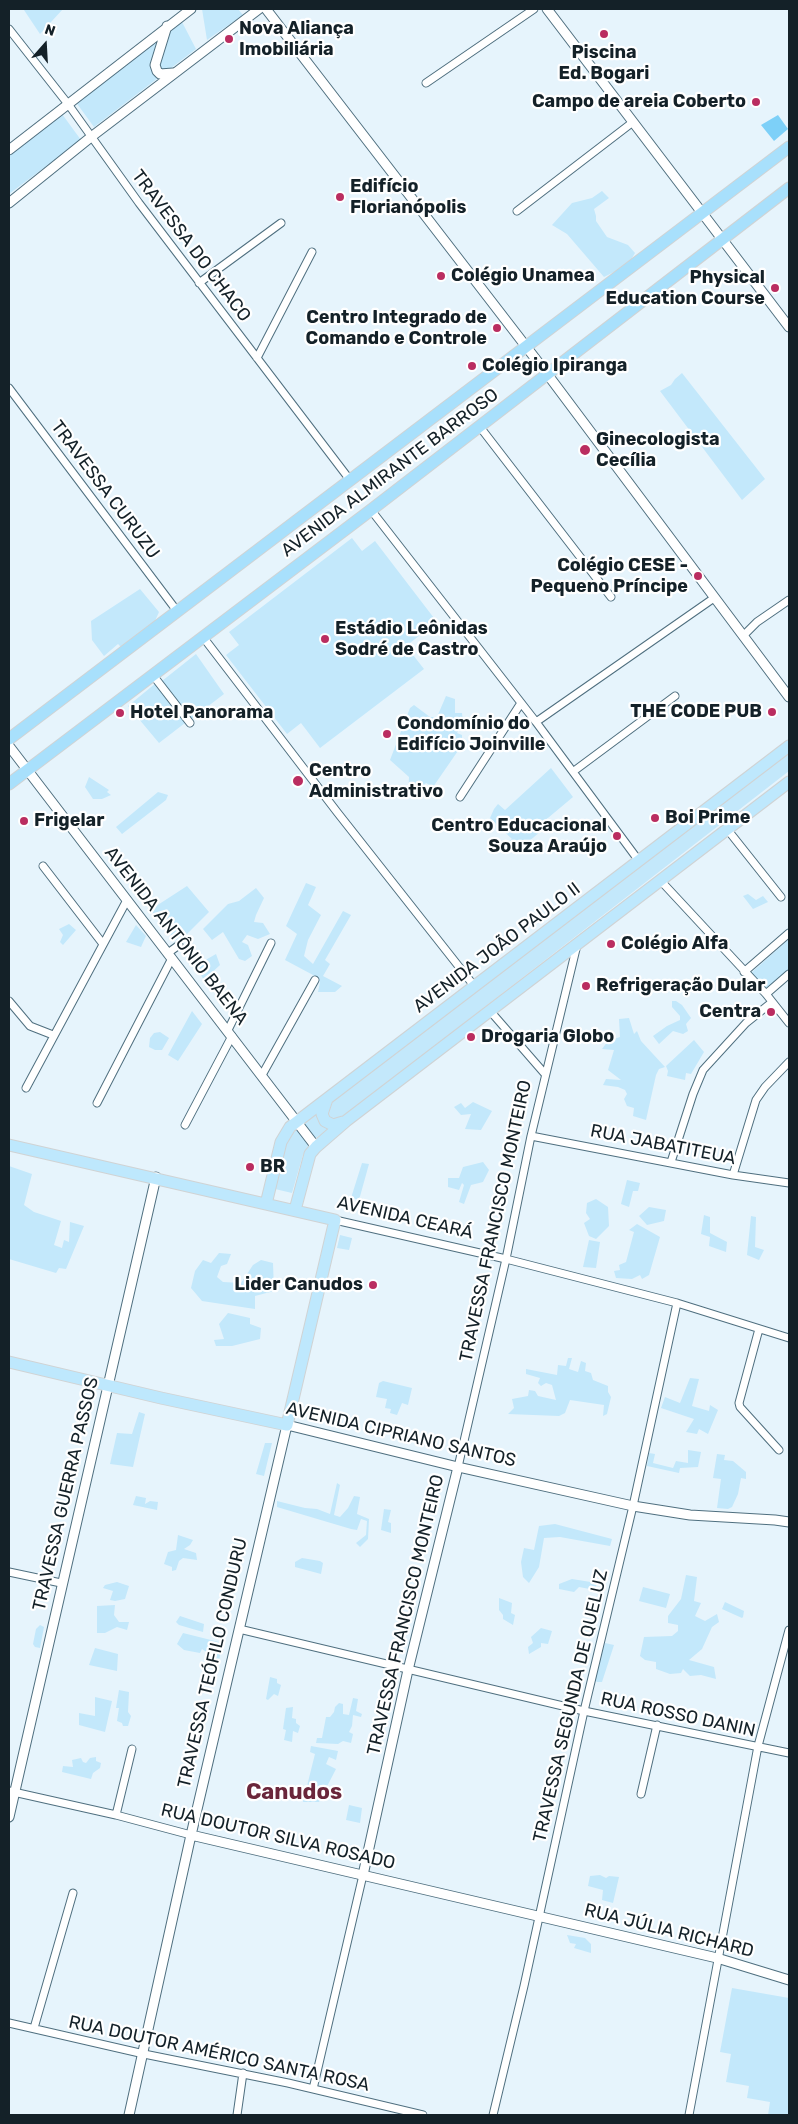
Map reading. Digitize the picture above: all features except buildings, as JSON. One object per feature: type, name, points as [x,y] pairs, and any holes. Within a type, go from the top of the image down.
[{"type":"highway","name":"AVENIDA ALMIRANTE BARROSO","points":[[9,739],[789,147]]},
{"type":"highway","name":"AVENIDA ALMIRANTE BARROSO","points":[[9,784],[480,427],[789,188]]},
{"type":"main road","name":"AVENIDA JOÃO PAULO II","points":[[266,1204],[283,1136],[286,1131],[787,749]]},
{"type":"main road","points":[[294,1210],[308,1160],[316,1147],[346,1121],[789,782]]},
{"type":"main road","points":[[328,1099],[322,1114],[325,1121],[333,1125],[346,1121]]},
{"type":"main road","name":"AVENIDA CEARÁ","points":[[9,1146],[156,1177],[335,1220]]},
{"type":"main road","name":"TRAVESSA TEÓFILO CONDURU","points":[[286,1425],[335,1220]]},
{"type":"main road","name":"AVENIDA CIPRIANO SANTOS","points":[[9,1362],[286,1425]]},
{"type":"street","points":[[9,156],[11,149],[191,9]]},
{"type":"street","points":[[9,203],[174,73],[259,9]]},
{"type":"street","points":[[266,9],[548,375],[789,697]]},
{"type":"street","points":[[426,83],[534,9]]},
{"type":"street","points":[[547,9],[789,326]]},
{"type":"street","points":[[168,26],[155,64],[160,74],[174,73]]},
{"type":"street","name":"TRAVESSA DO CHACO","points":[[9,31],[68,104],[199,283],[350,480]]},
{"type":"street","points":[[517,211],[633,122]]},
{"type":"street","points":[[199,283],[280,223]]},
{"type":"street","points":[[257,358],[312,252]]},
{"type":"street","name":"TRAVESSA CURUZU","points":[[9,388],[178,611]]},
{"type":"street","points":[[480,427],[611,597]]},
{"type":"street","points":[[371,510],[574,771],[639,861]]},
{"type":"street","points":[[536,722],[714,598]]},
{"type":"street","points":[[743,636],[757,622],[789,600]]},
{"type":"street","points":[[203,637],[337,812],[475,987]]},
{"type":"street","points":[[152,674],[190,723]]},
{"type":"street","points":[[574,771],[675,696]]},
{"type":"street","points":[[460,797],[521,703]]},
{"type":"street","name":"AVENIDA ANTÔNIO BAENA","points":[[9,746],[316,1147]]},
{"type":"street","points":[[727,829],[781,897]]},
{"type":"street","points":[[43,866],[103,944]]},
{"type":"street","points":[[660,880],[766,994],[771,1003],[789,1023]]},
{"type":"street","points":[[26,1088],[128,900]]},
{"type":"street","points":[[744,972],[789,933]]},
{"type":"street","points":[[185,1126],[271,943]]},
{"type":"street","points":[[97,1104],[170,956],[179,945]]},
{"type":"street","name":"TRAVESSA FRANCISCO MONTEIRO","points":[[313,2089],[408,1670],[458,1468],[506,1259],[530,1136],[577,945]]},
{"type":"street","points":[[766,994],[789,974]]},
{"type":"street","points":[[262,1076],[316,980]]},
{"type":"street","points":[[9,1001],[30,1026],[54,1035]]},
{"type":"street","points":[[671,1162],[693,1094],[703,1070],[746,1023],[771,1003]]},
{"type":"street","points":[[490,1012],[546,1074]]},
{"type":"street","points":[[732,1175],[754,1104],[765,1087],[789,1062]]},
{"type":"street","name":"RUA JABATITEUA","points":[[530,1136],[732,1175],[789,1183]]},
{"type":"street","name":"TRAVESSA GUERRA PASSOS","points":[[9,1817],[12,1792],[109,1386],[156,1177]]},
{"type":"street","name":"AVENIDA CEARÁ","points":[[335,1220],[506,1259],[677,1303],[789,1338]]},
{"type":"street","name":"TRAVESSA SEGUNDA DE QUELUZ","points":[[493,2115],[584,1711],[633,1506],[677,1303]]},
{"type":"street","points":[[759,1329],[739,1404],[779,1450]]},
{"type":"street","name":"AVENIDA CIPRIANO SANTOS","points":[[286,1425],[458,1468],[633,1506],[690,1515],[789,1522]]},
{"type":"street","name":"TRAVESSA TEÓFILO CONDURU","points":[[130,2115],[191,1835],[286,1425]]},
{"type":"street","points":[[9,1572],[61,1583]]},
{"type":"street","name":"RUA ROSSO DANIN","points":[[239,1629],[584,1711],[789,1753]]},
{"type":"street","points":[[689,2115],[758,1746],[789,1630]]},
{"type":"street","points":[[641,1794],[657,1725]]},
{"type":"street","points":[[116,1815],[132,1750]]},
{"type":"street","name":"RUA DOUTOR SILVA ROSADO","points":[[12,1792],[116,1815],[191,1835],[539,1917]]},
{"type":"street","points":[[34,2028],[73,1893]]},
{"type":"street","name":"RUA JÚLIA RICHARD","points":[[539,1917],[717,1958],[789,1980]]},
{"type":"street","name":"RUA DOUTOR AMÉRICO SANTA ROSA","points":[[9,2023],[144,2054],[313,2089],[423,2115]]},
{"type":"street","points":[[238,2115],[244,2074]]},
{"type":"shaded area","points":[[63,9],[40,34],[24,10]]},
{"type":"shaded area","points":[[202,9],[238,9],[243,15],[207,40]]},
{"type":"shaded area","points":[[182,22],[196,49],[94,127],[75,101]]},
{"type":"shaded area","points":[[62,114],[81,140],[9,194],[9,153]]},
{"type":"shaded area","points":[[602,191],[609,198],[594,209],[596,221],[607,237],[628,245],[635,253],[628,265],[604,277],[567,234],[552,225],[572,203],[592,198]]},
{"type":"shaded area","points":[[682,373],[765,479],[742,500],[660,391],[671,385]]},
{"type":"shaded area","name":"Estádio Leônidas Sodré de Castro","points":[[352,538],[362,551],[375,541],[437,622],[406,646],[424,669],[320,748],[301,723],[287,734],[226,655],[239,645],[229,632]]},
{"type":"shaded area","points":[[140,589],[159,612],[155,621],[123,649],[118,644],[104,656],[92,640],[91,621]]},
{"type":"shaded area","points":[[196,654],[224,694],[190,720],[162,681]]},
{"type":"shaded area","points":[[156,683],[185,723],[159,743],[128,706]]},
{"type":"shaded area","points":[[446,696],[455,699],[455,713],[462,713],[463,723],[457,733],[462,735],[462,745],[433,787],[426,783],[414,795],[408,796],[409,777],[390,760],[410,708],[414,705],[430,717],[437,717]]},
{"type":"shaded area","points":[[789,750],[789,771],[339,1120],[329,1119],[326,1105]]},
{"type":"shaded area","points":[[551,768],[573,797],[536,828],[540,832],[516,852],[506,843],[512,839],[490,818],[498,804],[505,810]]},
{"type":"shaded area","points":[[89,777],[109,790],[107,792],[111,795],[102,799],[93,799],[85,787]]},
{"type":"shaded area","points":[[158,792],[168,795],[166,800],[122,834],[116,827]]},
{"type":"shaded area","points":[[306,883],[316,887],[308,905],[321,915],[308,940],[304,956],[313,964],[343,911],[351,915],[325,960],[330,964],[323,976],[342,986],[335,992],[318,992],[320,982],[313,975],[285,960],[297,934],[286,926]]},
{"type":"shaded area","points":[[187,886],[209,912],[178,943],[150,910]]},
{"type":"shaded area","points":[[256,888],[264,898],[254,922],[263,923],[270,934],[258,939],[247,935],[242,942],[248,945],[252,956],[245,961],[239,959],[223,932],[212,940],[203,929],[228,904],[239,901]]},
{"type":"shaded area","points":[[748,894],[756,900],[763,896],[768,902],[753,909],[743,896]]},
{"type":"shaded area","points":[[69,924],[76,930],[63,945],[60,942],[63,935],[59,929]]},
{"type":"shaded area","points":[[136,925],[146,936],[141,947],[126,942]]},
{"type":"shaded area","points":[[789,939],[789,970],[767,990],[751,973]]},
{"type":"shaded area","points":[[216,954],[220,965],[204,980],[195,966]]},
{"type":"shaded area","points":[[672,1001],[682,1005],[691,1018],[686,1024],[688,1031],[683,1034],[673,1031],[659,1044],[653,1036],[680,1020],[680,1016],[672,1007]]},
{"type":"shaded area","points":[[192,1011],[202,1024],[178,1061],[168,1055]]},
{"type":"shaded area","points":[[629,1018],[634,1034],[637,1031],[641,1041],[665,1067],[659,1069],[656,1075],[646,1120],[633,1116],[634,1108],[627,1106],[624,1099],[627,1094],[625,1090],[603,1085],[606,1079],[621,1080],[608,1070],[614,1050],[602,1049],[608,1041],[620,1037],[619,1019]]},
{"type":"shaded area","points":[[160,1032],[169,1038],[162,1050],[155,1050],[149,1047],[150,1038],[154,1033]]},
{"type":"shaded area","points":[[694,1040],[704,1052],[691,1074],[686,1073],[685,1080],[667,1076],[666,1066]]},
{"type":"shaded area","points":[[473,1102],[492,1111],[481,1130],[465,1129],[471,1114],[461,1115],[454,1107],[461,1103],[465,1108]]},
{"type":"shaded area","points":[[321,1107],[332,1128],[314,1139],[302,1122]]},
{"type":"shaded area","points":[[297,1129],[309,1146],[303,1155],[292,1193],[275,1189],[287,1139]]},
{"type":"shaded area","points":[[483,1162],[489,1170],[483,1182],[471,1185],[464,1204],[459,1202],[464,1185],[462,1183],[459,1190],[448,1187],[448,1178],[459,1178],[463,1167]]},
{"type":"shaded area","points":[[362,1163],[369,1164],[359,1200],[351,1198]]},
{"type":"shaded area","points":[[9,1166],[32,1174],[24,1205],[34,1212],[61,1221],[54,1245],[62,1248],[64,1240],[69,1242],[70,1222],[84,1226],[66,1269],[59,1268],[56,1273],[9,1259]]},
{"type":"shaded area","points":[[627,1180],[640,1183],[638,1191],[633,1191],[629,1207],[621,1204]]},
{"type":"shaded area","points":[[596,1199],[608,1207],[609,1226],[596,1239],[589,1236],[584,1223],[590,1219],[586,1213],[587,1203]]},
{"type":"shaded area","points":[[649,1207],[666,1210],[664,1221],[647,1225],[639,1216]]},
{"type":"shaded area","points":[[704,1215],[710,1217],[710,1233],[727,1242],[726,1252],[709,1246],[710,1237],[701,1234]]},
{"type":"shaded area","points":[[751,1216],[756,1217],[755,1247],[764,1250],[759,1260],[747,1255]]},
{"type":"shaded area","points":[[637,1224],[660,1237],[649,1275],[642,1279],[640,1275],[632,1279],[616,1278],[614,1271],[620,1270],[619,1265],[626,1262],[634,1232],[629,1230]]},
{"type":"shaded area","points":[[340,1235],[352,1238],[349,1250],[337,1248]]},
{"type":"shaded area","points":[[589,1240],[600,1242],[596,1268],[583,1267]]},
{"type":"shaded area","points":[[219,1253],[231,1254],[227,1264],[221,1266],[217,1277],[223,1282],[241,1283],[253,1265],[261,1260],[273,1263],[274,1291],[255,1296],[255,1309],[202,1301],[191,1288],[195,1271],[203,1260],[211,1263]]},
{"type":"shaded area","points":[[228,1313],[250,1318],[250,1324],[261,1328],[260,1339],[232,1346],[216,1346],[214,1340],[224,1339],[219,1324]]},
{"type":"shaded area","points":[[568,1358],[572,1358],[569,1369],[578,1372],[581,1361],[586,1363],[585,1371],[591,1373],[593,1380],[608,1386],[608,1392],[611,1397],[607,1414],[603,1416],[604,1405],[570,1400],[565,1413],[559,1416],[508,1414],[514,1408],[512,1399],[528,1396],[529,1390],[535,1391],[538,1396],[556,1400],[552,1385],[546,1383],[541,1386],[538,1383],[540,1378],[526,1374],[526,1369],[557,1375],[558,1365],[566,1366]]},
{"type":"shaded area","points":[[690,1378],[699,1379],[692,1406],[709,1411],[710,1405],[718,1410],[708,1434],[699,1429],[697,1434],[686,1432],[694,1419],[661,1408],[665,1397],[680,1403]]},
{"type":"shaded area","points":[[383,1381],[412,1388],[408,1405],[402,1403],[397,1415],[390,1413],[391,1409],[385,1408],[387,1399],[376,1397],[379,1383]]},
{"type":"shaded area","points":[[139,1412],[145,1414],[133,1467],[110,1464],[117,1433],[132,1434]]},
{"type":"shaded area","points":[[265,1443],[272,1443],[264,1476],[256,1474]]},
{"type":"shaded area","points":[[688,1450],[701,1452],[698,1467],[680,1468],[679,1473],[647,1466],[649,1453],[655,1454],[653,1463],[673,1468],[676,1461],[688,1463]]},
{"type":"shaded area","points":[[717,1454],[725,1455],[724,1460],[733,1461],[746,1472],[746,1479],[741,1478],[738,1494],[732,1507],[728,1509],[717,1508],[721,1479],[713,1478]]},
{"type":"shaded area","points":[[337,1483],[340,1485],[334,1515],[340,1517],[348,1508],[354,1496],[360,1497],[357,1514],[369,1519],[368,1539],[360,1547],[356,1543],[366,1535],[367,1521],[361,1519],[357,1530],[277,1507],[277,1501],[317,1509],[330,1514]]},
{"type":"shaded area","points":[[136,1496],[146,1498],[145,1504],[150,1501],[158,1502],[157,1510],[133,1505]]},
{"type":"shaded area","points":[[384,1509],[391,1510],[388,1522],[391,1523],[391,1533],[381,1530]]},
{"type":"shaded area","points":[[555,1524],[612,1539],[610,1546],[560,1537],[544,1538],[539,1567],[529,1583],[523,1577],[521,1562],[524,1548],[534,1550],[539,1526]]},
{"type":"shaded area","points":[[178,1535],[193,1540],[184,1549],[196,1553],[197,1560],[183,1558],[179,1561],[176,1570],[172,1571],[172,1567],[164,1564],[168,1552],[176,1550]]},
{"type":"shaded area","points":[[302,1558],[323,1563],[321,1574],[295,1567],[295,1562]]},
{"type":"shaded area","points":[[686,1575],[697,1577],[694,1601],[701,1603],[695,1616],[705,1621],[717,1614],[719,1622],[712,1627],[702,1649],[689,1660],[714,1667],[716,1679],[701,1675],[690,1676],[683,1669],[681,1673],[670,1674],[656,1669],[656,1662],[645,1660],[640,1656],[644,1637],[672,1636],[678,1631],[678,1625],[668,1623],[668,1616],[681,1599]]},
{"type":"shaded area","points":[[572,1579],[597,1583],[595,1590],[579,1587],[574,1592],[559,1589],[559,1584]]},
{"type":"shaded area","points":[[117,1582],[129,1586],[125,1599],[110,1600],[113,1591],[103,1588],[105,1585]]},
{"type":"shaded area","points":[[643,1587],[670,1594],[666,1608],[639,1601]]},
{"type":"shaded area","points":[[499,1598],[512,1603],[511,1613],[515,1615],[513,1625],[503,1619],[503,1615],[499,1610]]},
{"type":"shaded area","points":[[725,1602],[744,1611],[743,1617],[722,1609]]},
{"type":"shaded area","points":[[115,1605],[114,1615],[119,1622],[129,1622],[127,1630],[117,1627],[105,1633],[97,1633],[97,1606]]},
{"type":"shaded area","points":[[180,1616],[204,1624],[203,1632],[179,1625],[176,1622]]},
{"type":"shaded area","points":[[40,1625],[44,1627],[40,1648],[35,1647],[33,1644],[36,1629]]},
{"type":"shaded area","points":[[541,1628],[552,1631],[548,1644],[541,1643],[541,1647],[529,1654],[528,1647],[533,1643],[531,1637]]},
{"type":"shaded area","points":[[183,1633],[223,1643],[219,1660],[208,1658],[208,1653],[202,1649],[200,1653],[184,1650],[177,1644]]},
{"type":"shaded area","points":[[605,1643],[614,1645],[602,1682],[597,1682],[594,1679]]},
{"type":"shaded area","points":[[95,1648],[118,1654],[117,1671],[89,1665]]},
{"type":"shaded area","points":[[270,1677],[277,1679],[277,1683],[281,1685],[278,1696],[274,1694],[268,1700],[266,1699]]},
{"type":"shaded area","points":[[119,1690],[129,1692],[128,1712],[131,1716],[128,1726],[123,1726],[122,1723],[117,1721],[119,1708],[116,1708]]},
{"type":"shaded area","points":[[95,1697],[112,1701],[105,1732],[79,1725],[79,1713],[95,1716]]},
{"type":"shaded area","points":[[353,1698],[358,1699],[356,1711],[362,1714],[361,1717],[353,1715],[352,1726],[349,1732],[353,1734],[351,1743],[343,1741],[338,1744],[316,1743],[317,1738],[322,1738],[326,1717],[330,1717],[339,1703],[343,1704],[343,1714],[349,1715]]},
{"type":"shaded area","points":[[293,1707],[292,1718],[296,1719],[296,1723],[300,1726],[298,1733],[293,1731],[292,1742],[284,1740],[286,1730],[283,1729],[286,1708]]},
{"type":"shaded area","points":[[311,1746],[338,1751],[336,1760],[329,1757],[326,1764],[336,1769],[319,1802],[303,1802],[315,1754],[310,1752]]},
{"type":"shaded area","points":[[96,1757],[96,1761],[101,1763],[100,1768],[93,1773],[91,1779],[62,1772],[63,1766],[73,1767],[72,1760],[81,1758],[86,1763],[90,1758]]},
{"type":"shaded area","points":[[349,1805],[362,1808],[360,1823],[346,1820]]},
{"type":"shaded area","points":[[600,1875],[606,1878],[609,1876],[619,1877],[613,1903],[602,1900],[603,1890],[588,1886],[590,1876]]},
{"type":"shaded area","points":[[567,1935],[585,1938],[591,1944],[591,1953],[574,1948],[576,1944],[570,1943]]},
{"type":"shaded area","points":[[732,1988],[789,1998],[789,2115],[768,2115],[770,2102],[747,2098],[749,2086],[726,2082],[731,2054],[720,2052]]},
{"type":"water","points":[[778,115],[788,129],[774,141],[761,125]]},
{"type":"place","name":"Piscina Ed. Bogari","points":[[604,34]]},
{"type":"place","name":"Nova Aliança Imobiliária","points":[[229,39]]},
{"type":"place","name":"Campo de areia Coberto","points":[[756,102]]},
{"type":"place","name":"Edifício Florianópolis","points":[[340,197]]},
{"type":"place","name":"Colégio Unamea","points":[[441,276]]},
{"type":"place","name":"Physical Education Course","points":[[775,288]]},
{"type":"place","name":"Centro Integrado de Comando e Controle","points":[[497,328]]},
{"type":"place","name":"Colégio Ipiranga","points":[[472,366]]},
{"type":"place","name":"Ginecologista Cecília","points":[[585,450]]},
{"type":"place","name":"Colégio CESE - Pequeno Príncipe","points":[[698,576]]},
{"type":"place","name":"Estádio Leônidas Sodré de Castro","points":[[325,639]]},
{"type":"place","name":"THE CODE PUB","points":[[772,712]]},
{"type":"place","name":"Hotel Panorama","points":[[120,713]]},
{"type":"place","name":"Condomínio do Edifício Joinville","points":[[387,734]]},
{"type":"place","name":"Centro Administrativo","points":[[298,781]]},
{"type":"place","name":"Boi Prime","points":[[655,818]]},
{"type":"place","name":"Frigelar","points":[[24,821]]},
{"type":"place","name":"Centro Educacional Souza Araújo","points":[[617,836]]},
{"type":"place","name":"Colégio Alfa","points":[[611,944]]},
{"type":"place","name":"Refrigeração Dular","points":[[586,986]]},
{"type":"place","name":"Centra","points":[[771,1012]]},
{"type":"place","name":"Drogaria Globo","points":[[471,1037]]},
{"type":"place","name":"BR","points":[[250,1167]]},
{"type":"place","name":"Lider Canudos","points":[[373,1285]]},
{"type":"district","name":"Canudos","points":[[294,1793]]}]
